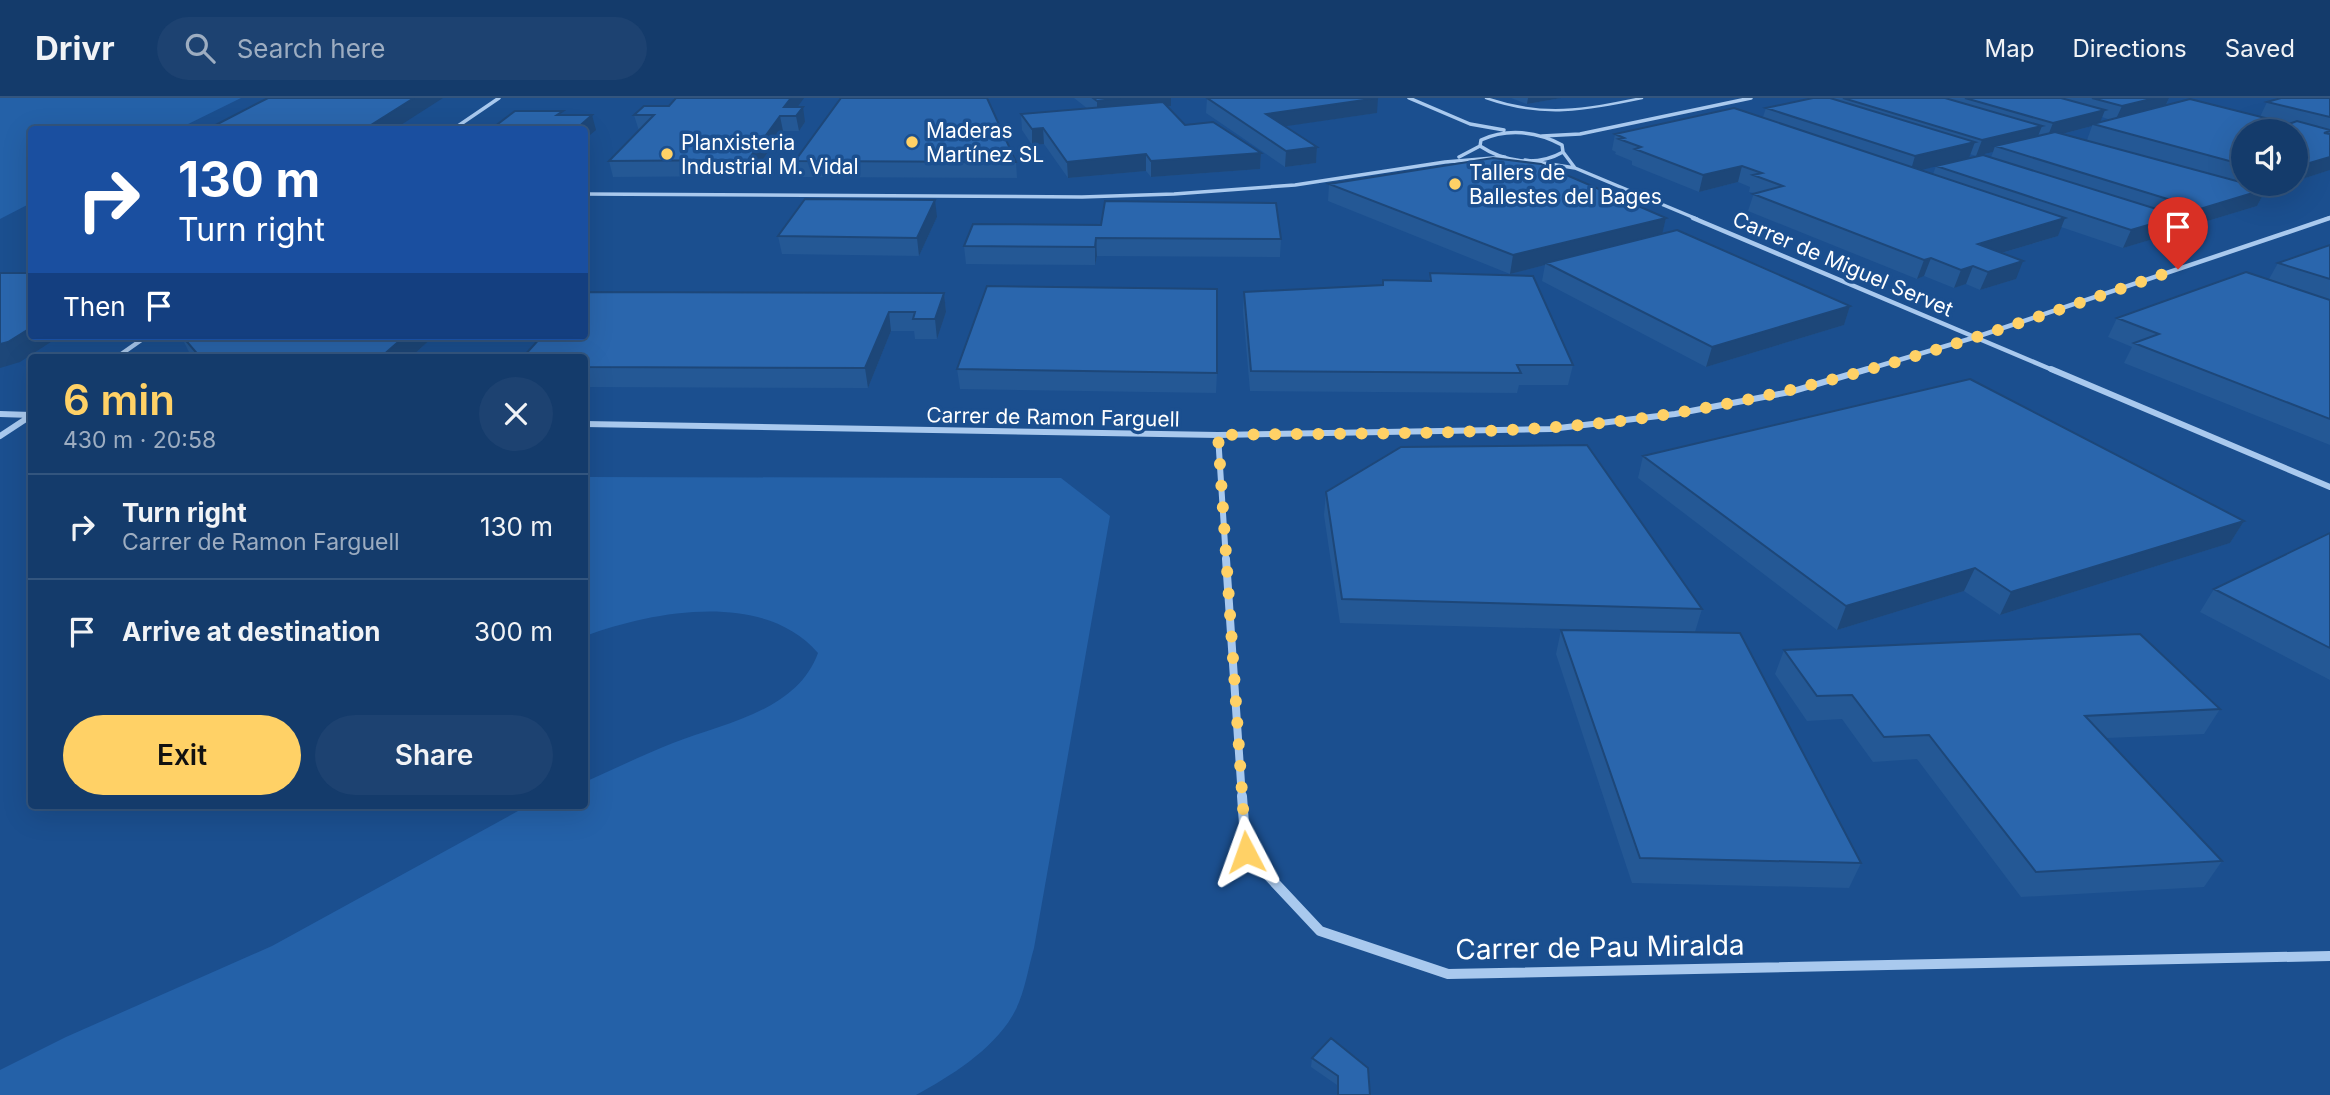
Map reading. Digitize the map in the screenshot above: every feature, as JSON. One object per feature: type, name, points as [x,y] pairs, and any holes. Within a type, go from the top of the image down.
[{"type":"street","points":[[458,126],[499,98]]},
{"type":"street","points":[[1409,98],[1470,124],[1542,136],[1580,134],[1751,98]]},
{"type":"street","points":[[1470,124],[1486,137]]},
{"type":"street","points":[[1456,159],[1480,146],[1480,142],[1486,137],[1518,133]]},
{"type":"street","points":[[1559,143],[1580,134]]},
{"type":"street","points":[[1542,136],[1559,143],[1575,169]]},
{"type":"street","points":[[1480,146],[1488,152],[1505,157]]},
{"type":"street","points":[[1525,160],[1550,158],[1563,152]]},
{"type":"street","points":[[588,194],[1069,197],[1165,194],[1266,188],[1404,170],[1456,159],[1505,157]]},
{"type":"street","name":"Carrer de Miguel Servet","points":[[1505,157],[1575,169],[2330,487]]},
{"type":"street","name":"Carrer de Ramon Farguell","points":[[588,424],[1218,435],[1551,429],[1675,414],[1790,392],[1976,337],[2330,218]]},
{"type":"street","points":[[121,354],[142,340]]},
{"type":"street","points":[[0,414],[28,415]]},
{"type":"street","points":[[0,436],[28,418]]},
{"type":"street","name":"Carrer de Pau Miralda","points":[[1218,435],[1246,852],[1320,931],[1448,974],[2330,956]]},
{"type":"lane","points":[[1486,98],[1511,108],[1560,114],[1642,98]]},
{"type":"lane","points":[[1608,98],[1620,102]]},
{"type":"shaded area","points":[[0,98],[241,98],[184,126],[28,126],[28,205],[0,219]]},
{"type":"shaded area","points":[[588,477],[1061,478],[1110,516],[1034,948],[1015,1011],[985,1049],[958,1070],[916,1095],[0,1095],[0,1070],[66,1037],[272,946],[518,811],[588,809],[588,781],[777,702],[794,689],[808,673],[818,653],[795,633],[768,620],[738,613],[674,614],[588,635]]},
{"type":"building","points":[[268,98],[414,98],[369,126],[214,126]]},
{"type":"building","points":[[676,98],[791,98],[784,107],[803,107],[796,116],[780,116],[748,160],[609,161],[654,115],[634,115],[644,106],[669,106]]},
{"type":"building","name":"Maderas Martínez SL","points":[[841,98],[987,98],[1016,162],[795,161]]},
{"type":"building","points":[[1093,98],[1120,98],[1097,101]]},
{"type":"building","points":[[1207,98],[1378,98],[1266,114],[1317,147],[1286,151]]},
{"type":"building","points":[[1813,98],[1830,98],[1975,142],[1915,156],[1766,108]]},
{"type":"building","points":[[1843,98],[1945,98],[2042,126],[1982,140]]},
{"type":"building","points":[[1965,98],[2061,98],[2105,110],[2053,123]]},
{"type":"building","points":[[2092,98],[2155,98],[2122,106]]},
{"type":"building","points":[[2281,98],[2330,98],[2330,117],[2267,102]]},
{"type":"building","points":[[2190,99],[2269,119],[2231,119],[2231,161],[2093,124]]},
{"type":"building","points":[[1163,102],[1185,125],[1213,122],[1261,153],[1151,161],[1146,154],[1067,162],[1043,128],[1032,129],[1021,114]]},
{"type":"building","points":[[1734,108],[2065,218],[1978,244],[2023,261],[1988,272],[1973,266],[1961,270],[1931,258],[1924,260],[1753,194],[1783,186],[1753,175],[1762,173],[1742,166],[1703,175],[1635,149],[1641,147],[1619,139],[1624,138],[1615,134]]},
{"type":"building","points":[[515,111],[563,111],[557,115],[592,115],[580,126],[495,126]]},
{"type":"building","points":[[2308,124],[2330,130],[2324,133],[2330,134],[2330,157],[2308,163]]},
{"type":"building","points":[[2055,132],[2231,179],[2231,196],[2243,196],[2200,209],[1995,146]]},
{"type":"building","points":[[1983,155],[2179,216],[2131,230],[1936,166]]},
{"type":"building","points":[[1493,158],[1541,164],[1666,218],[1513,255],[1329,184]]},
{"type":"building","points":[[805,199],[935,200],[917,238],[778,236]]},
{"type":"building","points":[[1105,201],[1276,203],[1281,239],[1096,238],[1095,247],[964,246],[973,224],[1101,225]]},
{"type":"building","points":[[1677,230],[1850,306],[1712,347],[1546,263]]},
{"type":"building","points":[[2330,245],[2330,279],[2278,263]]},
{"type":"building","points":[[2246,272],[2330,300],[2330,419],[2134,343],[2159,334],[2117,318]]},
{"type":"building","points":[[0,273],[28,273],[28,330],[0,344]]},
{"type":"building","points":[[1430,273],[1533,276],[1573,365],[1517,365],[1521,373],[1251,371],[1244,292],[1383,285],[1383,280],[1431,281]]},
{"type":"building","points":[[987,286],[1217,289],[1217,373],[957,369]]},
{"type":"building","points":[[588,292],[944,293],[935,319],[913,319],[915,312],[889,312],[865,368],[588,367],[588,354],[526,354],[538,340],[588,340]]},
{"type":"building","points":[[185,340],[400,340],[384,354],[197,354]]},
{"type":"building","points":[[1970,379],[2244,521],[2011,592],[1975,568],[1846,606],[1643,456]]},
{"type":"building","points":[[1587,445],[1702,609],[1342,599],[1326,492],[1401,447]]},
{"type":"building","points":[[2330,533],[2330,648],[2214,589]]},
{"type":"building","points":[[1561,630],[1740,633],[1861,863],[1640,858]]},
{"type":"building","points":[[2140,634],[2220,709],[2085,716],[2222,861],[2036,872],[1929,735],[1884,737],[1852,695],[1817,696],[1784,650]]},
{"type":"building","points":[[1331,1038],[1368,1068],[1370,1095],[1338,1095],[1338,1076],[1312,1058]]},
{"type":"place","name":"Maderas Martínez SL","points":[[912,142]]},
{"type":"place","name":"Planxisteria Industrial M. Vidal","points":[[667,154]]},
{"type":"place","name":"Tallers de Ballestes del Bages","points":[[1455,184]]},
{"type":"route","points":[[1246,852],[1218,435],[1551,429],[1675,414],[1790,392],[1976,337],[2178,269]]}]
